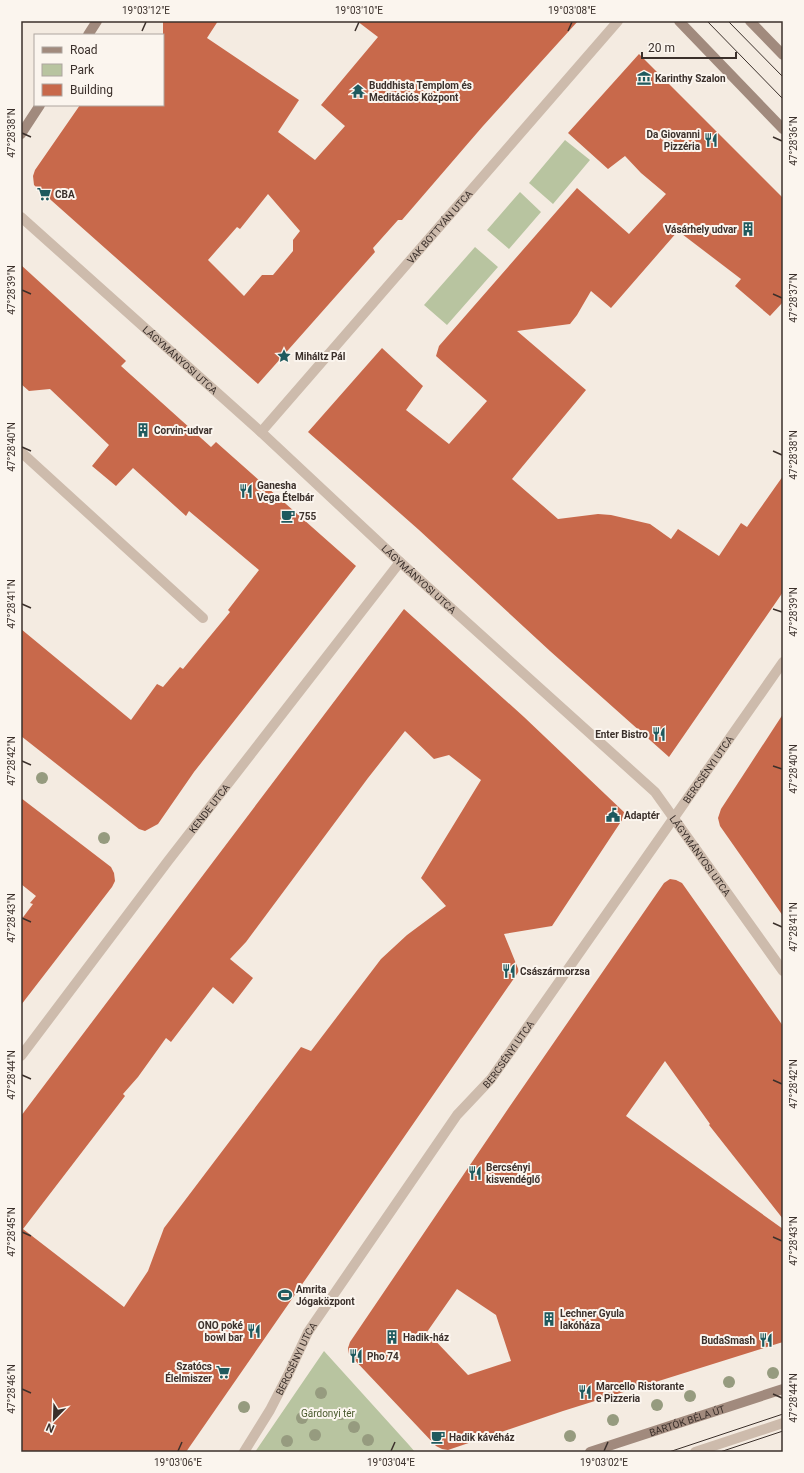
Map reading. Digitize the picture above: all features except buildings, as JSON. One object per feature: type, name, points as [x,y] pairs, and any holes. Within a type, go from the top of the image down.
[{"type":"street","points":[[89,34],[97,21]]},
{"type":"street","name":"VAK BOTTYÁN UTCA","points":[[260,432],[618,21]]},
{"type":"street","points":[[679,21],[783,128]]},
{"type":"street","points":[[750,21],[783,55]]},
{"type":"street","points":[[21,134],[39,106]]},
{"type":"street","name":"LÁGYMÁNYOSI UTCA","points":[[21,217],[260,432],[400,562],[655,792],[783,971]]},
{"type":"street","points":[[21,452],[203,618]]},
{"type":"street","name":"KENDE UTCA","points":[[21,1056],[168,861],[400,562]]},
{"type":"street","name":"BERCSÉNYI UTCA","points":[[244,1452],[270,1410],[308,1332],[457,1114],[491,1079],[783,662]]},
{"type":"street","name":"BARTÓK BÉLA ÚT","points":[[590,1452],[783,1389]]},
{"type":"street","points":[[695,1452],[783,1423]]},
{"type":"green space","points":[[565,140],[590,160],[553,204],[529,183]]},
{"type":"green space","points":[[520,192],[541,212],[509,249],[487,230]]},
{"type":"green space","points":[[475,247],[498,267],[447,325],[424,305]]},
{"type":"green space","name":"Gárdonyi tér","points":[[324,1351],[409,1445],[415,1452],[255,1452]]},
{"type":"tram line","points":[[707,21],[783,99]]},
{"type":"tram line","points":[[728,21],[783,77]]},
{"type":"tram line","points":[[669,1452],[783,1414]]},
{"type":"tram line","points":[[720,1452],[783,1431]]},
{"type":"place","name":"Karinthy Szalon","points":[[644,78]]},
{"type":"place","name":"Buddhista Templom és Meditációs Központ","points":[[358,91]]},
{"type":"place","name":"Da Giovanni Pizzéria","points":[[711,140]]},
{"type":"place","name":"CBA","points":[[44,194]]},
{"type":"place","name":"Vásárhely udvar","points":[[748,229]]},
{"type":"place","name":"Miháltz Pál","points":[[284,356]]},
{"type":"place","name":"Corvin-udvar","points":[[143,430]]},
{"type":"place","name":"Ganesha Vega Ételbár","points":[[246,491]]},
{"type":"place","name":"755","points":[[288,516]]},
{"type":"place","name":"Enter Bistro","points":[[659,734]]},
{"type":"place","name":"Adaptér","points":[[613,815]]},
{"type":"place","name":"Császármorzsa","points":[[509,971]]},
{"type":"place","name":"Bercsényi kisvendéglő","points":[[475,1173]]},
{"type":"place","name":"Amrita Jógaközpont","points":[[285,1295]]},
{"type":"place","name":"Lechner Gyula lakóháza","points":[[549,1319]]},
{"type":"place","name":"ONO poké bowl bar","points":[[254,1331]]},
{"type":"place","name":"Hadik-ház","points":[[392,1337]]},
{"type":"place","name":"BudaSmash","points":[[766,1340]]},
{"type":"place","name":"Pho 74","points":[[356,1356]]},
{"type":"place","name":"Szatócs Élelmiszer","points":[[223,1372]]},
{"type":"place","name":"Marcello Ristorante e Pizzeria","points":[[585,1392]]},
{"type":"place","name":"Hadik kávéház","points":[[438,1437]]}]
